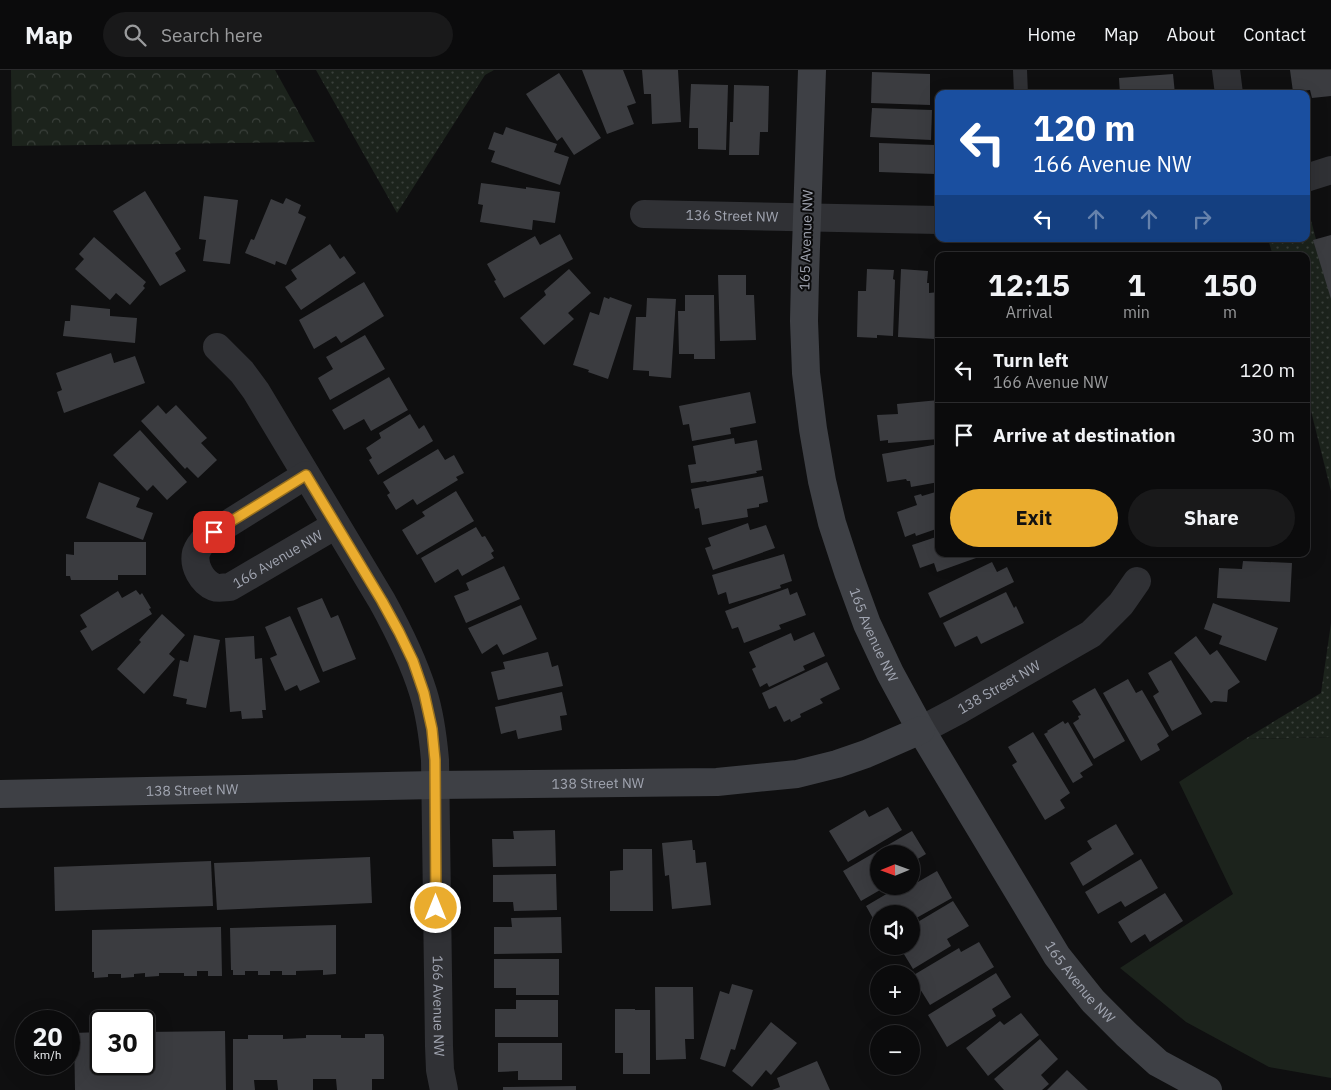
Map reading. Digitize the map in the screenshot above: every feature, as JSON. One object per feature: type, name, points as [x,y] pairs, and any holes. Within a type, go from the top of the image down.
[{"type":"street","name":"165 Avenue NW","points":[[812,70],[804,303],[806,373],[822,482],[832,523],[867,624],[890,673],[921,730],[1057,956],[1087,994],[1158,1063],[1208,1090]]},
{"type":"street","points":[[1226,70],[1228,90]]},
{"type":"street","points":[[1310,177],[1331,170]]},
{"type":"street","name":"136 Street NW","points":[[644,214],[935,220]]},
{"type":"street","name":"166 Avenue NW","points":[[217,347],[250,382],[382,601],[413,661],[424,693],[432,729],[435,760],[439,1046],[444,1090]]},
{"type":"street","name":"166 Avenue NW","points":[[306,475],[207,537],[200,544],[196,552],[197,570],[214,587],[230,587],[336,525]]},
{"type":"street","name":"138 Street NW","points":[[0,794],[436,785],[698,783],[797,774],[837,764],[866,754],[921,730],[959,710],[1091,634],[1121,604],[1137,581]]},
{"type":"lane","points":[[1020,70],[1020,90]]},
{"type":"green space","points":[[11,70],[275,70],[315,142],[12,146]]},
{"type":"green space","points":[[316,70],[494,70],[485,75],[397,213]]},
{"type":"green space","points":[[1310,216],[1331,297],[1331,491],[1310,407],[1310,252],[1272,252],[1269,242],[1310,242]]},
{"type":"green space","points":[[1331,623],[1331,737],[1245,739],[1321,693]]},
{"type":"green space","points":[[1331,737],[1331,1078],[1269,1067],[1186,1022],[1120,968],[1233,894],[1179,782],[1245,739]]},
{"type":"building","points":[[582,70],[623,70],[636,103],[627,106],[634,124],[607,134]]},
{"type":"building","points":[[642,70],[678,70],[681,122],[652,124],[651,94],[644,94]]},
{"type":"building","points":[[1290,70],[1331,70],[1331,96],[1312,98],[1310,90],[1293,90]]},
{"type":"building","points":[[872,72],[930,74],[930,105],[871,103]]},
{"type":"building","points":[[559,73],[601,138],[574,155],[562,137],[557,141],[526,94]]},
{"type":"building","points":[[1173,74],[1175,90],[1120,90],[1119,78]]},
{"type":"building","points":[[691,84],[728,85],[726,150],[698,149],[698,128],[689,128]]},
{"type":"building","points":[[734,85],[769,86],[768,132],[760,132],[759,155],[729,155],[730,122],[733,122]]},
{"type":"building","points":[[872,108],[932,110],[931,140],[870,137]]},
{"type":"building","points":[[506,127],[557,144],[554,152],[569,157],[560,185],[491,162],[495,151],[488,149],[494,132],[503,135]]},
{"type":"building","points":[[879,143],[935,145],[935,174],[879,172]]},
{"type":"building","points":[[481,183],[560,192],[555,223],[533,220],[532,230],[480,222],[483,205],[478,204]]},
{"type":"building","points":[[145,191],[181,249],[175,253],[186,271],[160,286],[113,211]]},
{"type":"building","points":[[204,196],[238,200],[230,264],[203,261],[206,240],[199,239]]},
{"type":"building","points":[[286,198],[301,205],[298,213],[306,217],[286,265],[276,261],[275,265],[245,253],[251,239],[254,240],[271,199],[283,204]]},
{"type":"building","points":[[560,234],[573,259],[504,298],[487,264],[535,236],[540,245]]},
{"type":"building","points":[[1331,235],[1331,299],[1313,240]]},
{"type":"building","points":[[94,237],[146,282],[143,286],[145,288],[130,305],[116,293],[110,300],[75,269],[84,259],[79,254]]},
{"type":"building","points":[[330,244],[340,259],[344,256],[356,273],[301,310],[285,287],[297,279],[291,270]]},
{"type":"building","points":[[569,269],[591,293],[568,313],[574,319],[544,345],[520,318],[546,295],[544,291]]},
{"type":"building","points":[[867,269],[894,270],[893,336],[877,335],[877,338],[857,337],[858,291],[866,291]]},
{"type":"building","points":[[901,269],[928,271],[927,283],[929,283],[929,293],[935,292],[935,339],[898,337]]},
{"type":"building","points":[[718,275],[746,275],[746,295],[754,295],[756,340],[720,341]]},
{"type":"building","points":[[364,282],[384,316],[341,343],[336,336],[314,349],[299,320]]},
{"type":"building","points":[[685,295],[714,295],[715,359],[694,359],[694,354],[679,354],[678,311],[685,311]]},
{"type":"building","points":[[604,297],[609,299],[610,297],[632,305],[608,379],[573,365],[590,312],[599,315]]},
{"type":"building","points":[[647,298],[676,299],[671,378],[649,376],[649,371],[633,370],[636,317],[646,317]]},
{"type":"building","points":[[71,305],[110,309],[110,316],[137,318],[135,343],[63,336],[65,321],[70,321]]},
{"type":"building","points":[[365,335],[385,369],[330,400],[318,378],[333,369],[326,357]]},
{"type":"building","points":[[111,353],[114,363],[135,356],[145,383],[64,413],[57,392],[62,390],[56,373]]},
{"type":"building","points":[[389,377],[408,410],[371,431],[364,419],[344,430],[332,410]]},
{"type":"building","points":[[750,392],[756,423],[730,428],[731,434],[692,441],[689,424],[683,425],[679,406]]},
{"type":"building","points":[[935,400],[935,439],[888,443],[888,440],[880,441],[877,415],[898,414],[897,404]]},
{"type":"building","points":[[158,405],[166,414],[176,405],[207,438],[201,443],[217,460],[198,478],[187,467],[185,469],[141,421]]},
{"type":"building","points":[[410,414],[419,429],[424,425],[433,441],[378,475],[369,460],[372,458],[366,448],[381,438],[379,433]]},
{"type":"building","points":[[140,430],[187,482],[167,500],[153,485],[147,491],[113,455]]},
{"type":"building","points":[[734,438],[735,444],[757,440],[762,470],[756,471],[757,473],[691,483],[688,465],[696,464],[693,446]]},
{"type":"building","points":[[935,445],[935,483],[911,487],[910,481],[906,479],[887,482],[882,454]]},
{"type":"building","points":[[438,449],[445,460],[454,455],[464,473],[456,477],[458,480],[417,505],[413,499],[396,510],[387,495],[390,493],[383,482]]},
{"type":"building","points":[[763,476],[768,502],[759,504],[759,507],[747,509],[748,517],[702,525],[699,508],[695,509],[691,489]]},
{"type":"building","points":[[99,482],[140,498],[136,507],[153,513],[143,540],[86,518]]},
{"type":"building","points":[[456,491],[474,521],[417,555],[402,530],[425,516],[422,512]]},
{"type":"building","points":[[935,492],[935,529],[916,536],[915,533],[905,537],[897,512],[917,505],[914,496],[921,494],[922,496]]},
{"type":"building","points":[[748,523],[750,530],[766,525],[775,548],[713,570],[705,548],[711,546],[708,538]]},
{"type":"building","points":[[476,527],[482,537],[485,536],[494,551],[491,553],[494,558],[462,576],[458,569],[435,583],[421,558]]},
{"type":"building","points":[[935,537],[935,557],[976,558],[937,572],[934,563],[920,568],[912,545]]},
{"type":"building","points":[[74,542],[146,542],[146,575],[118,575],[118,580],[71,580],[70,576],[66,576],[66,554],[74,555]]},
{"type":"building","points":[[784,554],[792,581],[780,585],[781,588],[729,604],[726,592],[718,595],[712,575]]},
{"type":"building","points":[[1243,561],[1292,563],[1290,602],[1217,598],[1219,568],[1242,569]]},
{"type":"building","points":[[992,562],[997,572],[1007,567],[1014,582],[940,618],[928,593]]},
{"type":"building","points":[[504,566],[520,599],[466,623],[454,596],[469,590],[466,583]]},
{"type":"building","points":[[788,588],[790,595],[797,592],[806,615],[779,625],[781,629],[744,643],[738,627],[732,629],[725,611]]},
{"type":"building","points":[[136,590],[140,595],[142,593],[151,608],[149,609],[152,614],[92,651],[80,631],[87,627],[80,615],[118,591],[122,598]]},
{"type":"building","points":[[1006,592],[1014,608],[1016,606],[1024,623],[981,644],[977,636],[955,647],[943,623]]},
{"type":"building","points":[[322,598],[331,618],[338,615],[356,659],[323,672],[297,608]]},
{"type":"building","points":[[1213,603],[1278,628],[1266,661],[1219,644],[1222,636],[1204,629]]},
{"type":"building","points":[[521,605],[537,639],[503,655],[497,644],[482,654],[468,628]]},
{"type":"building","points":[[162,614],[185,635],[169,654],[175,659],[144,694],[117,669]]},
{"type":"building","points":[[290,616],[320,682],[300,691],[297,685],[285,691],[270,658],[277,655],[265,627]]},
{"type":"building","points":[[814,632],[825,656],[803,666],[805,670],[769,687],[767,683],[760,687],[752,669],[756,667],[749,652],[791,633],[794,641]]},
{"type":"building","points":[[194,635],[220,640],[206,708],[186,704],[187,699],[173,696],[180,660],[188,662]]},
{"type":"building","points":[[254,636],[255,659],[262,658],[266,710],[262,710],[263,718],[242,719],[241,711],[230,712],[225,638]]},
{"type":"building","points":[[1196,636],[1210,655],[1217,650],[1240,682],[1228,690],[1227,702],[1214,701],[1211,703],[1174,653]]},
{"type":"building","points":[[548,652],[552,667],[558,665],[563,686],[498,700],[491,672],[505,669],[503,662]]},
{"type":"building","points":[[1171,660],[1202,714],[1172,731],[1153,696],[1159,692],[1148,673]]},
{"type":"building","points":[[827,662],[840,689],[820,699],[823,703],[800,714],[801,717],[791,722],[790,719],[784,722],[776,706],[769,709],[762,693]]},
{"type":"building","points":[[1128,679],[1136,693],[1142,690],[1169,736],[1157,744],[1160,750],[1141,761],[1103,693]]},
{"type":"building","points":[[1095,688],[1125,741],[1094,759],[1073,723],[1081,715],[1072,701]]},
{"type":"building","points":[[562,692],[567,715],[560,716],[562,730],[518,739],[516,730],[501,734],[495,707]]},
{"type":"building","points":[[1063,721],[1065,724],[1068,722],[1093,765],[1080,773],[1083,777],[1073,783],[1044,734]]},
{"type":"building","points":[[1033,732],[1070,793],[1060,800],[1065,808],[1045,820],[1012,765],[1017,762],[1008,747]]},
{"type":"building","points":[[888,807],[902,830],[877,845],[870,845],[870,849],[848,862],[829,831],[865,810],[869,817]]},
{"type":"building","points":[[1116,824],[1134,854],[1083,886],[1070,863],[1092,849],[1087,841]]},
{"type":"building","points":[[555,830],[556,866],[493,867],[492,839],[514,839],[513,831]]},
{"type":"building","points":[[912,831],[926,854],[920,858],[920,845],[888,845]]},
{"type":"building","points":[[692,840],[696,863],[706,862],[711,905],[672,909],[669,875],[665,876],[662,843]]},
{"type":"building","points":[[623,849],[652,849],[653,911],[610,911],[610,871],[623,870]]},
{"type":"building","points":[[870,855],[871,895],[861,901],[843,871]]},
{"type":"building","points":[[370,857],[372,903],[217,910],[214,863]]},
{"type":"building","points":[[1141,859],[1158,888],[1125,907],[1121,901],[1098,914],[1085,892]]},
{"type":"building","points":[[211,861],[213,906],[55,911],[54,867]]},
{"type":"building","points":[[937,871],[952,898],[920,916],[920,905],[870,905],[870,913],[866,906],[885,895],[920,895],[920,881]]},
{"type":"building","points":[[556,874],[557,910],[514,911],[513,902],[493,902],[493,875]]},
{"type":"building","points":[[1165,893],[1183,921],[1150,942],[1145,934],[1131,943],[1118,922]]},
{"type":"building","points":[[953,901],[969,926],[947,939],[951,946],[920,965],[911,965],[904,955],[920,955],[920,921]]},
{"type":"building","points":[[561,917],[562,953],[494,954],[494,927],[512,927],[511,918]]},
{"type":"building","points":[[336,925],[336,974],[323,975],[323,970],[296,971],[296,975],[282,975],[282,971],[270,971],[270,975],[258,975],[258,971],[245,971],[245,975],[233,975],[233,970],[231,970],[230,928]]},
{"type":"building","points":[[221,927],[222,976],[208,976],[208,971],[197,971],[197,976],[184,976],[184,973],[159,973],[159,976],[145,977],[145,973],[134,974],[134,977],[121,978],[121,974],[108,974],[108,977],[94,978],[94,972],[92,972],[92,930]]},
{"type":"building","points":[[979,942],[994,967],[930,1005],[920,989],[920,971],[959,948],[961,952]]},
{"type":"building","points":[[494,959],[559,959],[559,995],[516,995],[516,988],[494,988]]},
{"type":"building","points":[[996,973],[1011,997],[992,1009],[996,1016],[947,1047],[928,1015]]},
{"type":"building","points":[[732,984],[753,990],[735,1050],[731,1049],[725,1067],[700,1059],[720,991],[729,994]]},
{"type":"building","points":[[655,987],[693,987],[694,1039],[685,1039],[686,1059],[656,1060]]},
{"type":"building","points":[[516,1000],[558,1000],[558,1037],[495,1037],[495,1009],[516,1009]]},
{"type":"building","points":[[615,1009],[650,1010],[650,1074],[623,1074],[623,1053],[615,1053]]},
{"type":"building","points":[[1021,1013],[1039,1035],[988,1076],[966,1048],[1000,1021],[1004,1025]]},
{"type":"building","points":[[771,1022],[797,1043],[771,1075],[766,1070],[752,1087],[732,1071]]},
{"type":"building","points":[[225,1031],[226,1090],[75,1090],[75,1075],[80,1075],[80,1033],[90,1032],[90,1075],[155,1075],[155,1032]]},
{"type":"building","points":[[365,1034],[383,1034],[384,1037],[384,1079],[372,1079],[372,1090],[337,1090],[336,1079],[313,1079],[313,1090],[278,1090],[277,1080],[254,1080],[255,1090],[233,1090],[233,1039],[248,1039],[248,1035],[283,1035],[283,1039],[306,1038],[306,1035],[341,1035],[341,1038],[365,1038]]},
{"type":"building","points":[[1040,1039],[1058,1059],[1041,1075],[1049,1084],[1042,1090],[1004,1090],[994,1079]]},
{"type":"building","points":[[498,1043],[562,1043],[562,1080],[518,1080],[518,1071],[498,1072]]},
{"type":"building","points":[[817,1061],[830,1090],[772,1090],[780,1087],[777,1078]]},
{"type":"building","points":[[1067,1070],[1088,1090],[1047,1090]]},
{"type":"building","points":[[576,1086],[576,1090],[503,1090],[503,1087]]},
{"type":"route","points":[[214,532],[306,475],[382,601],[413,661],[424,693],[432,729],[435,760],[436,908]]}]
